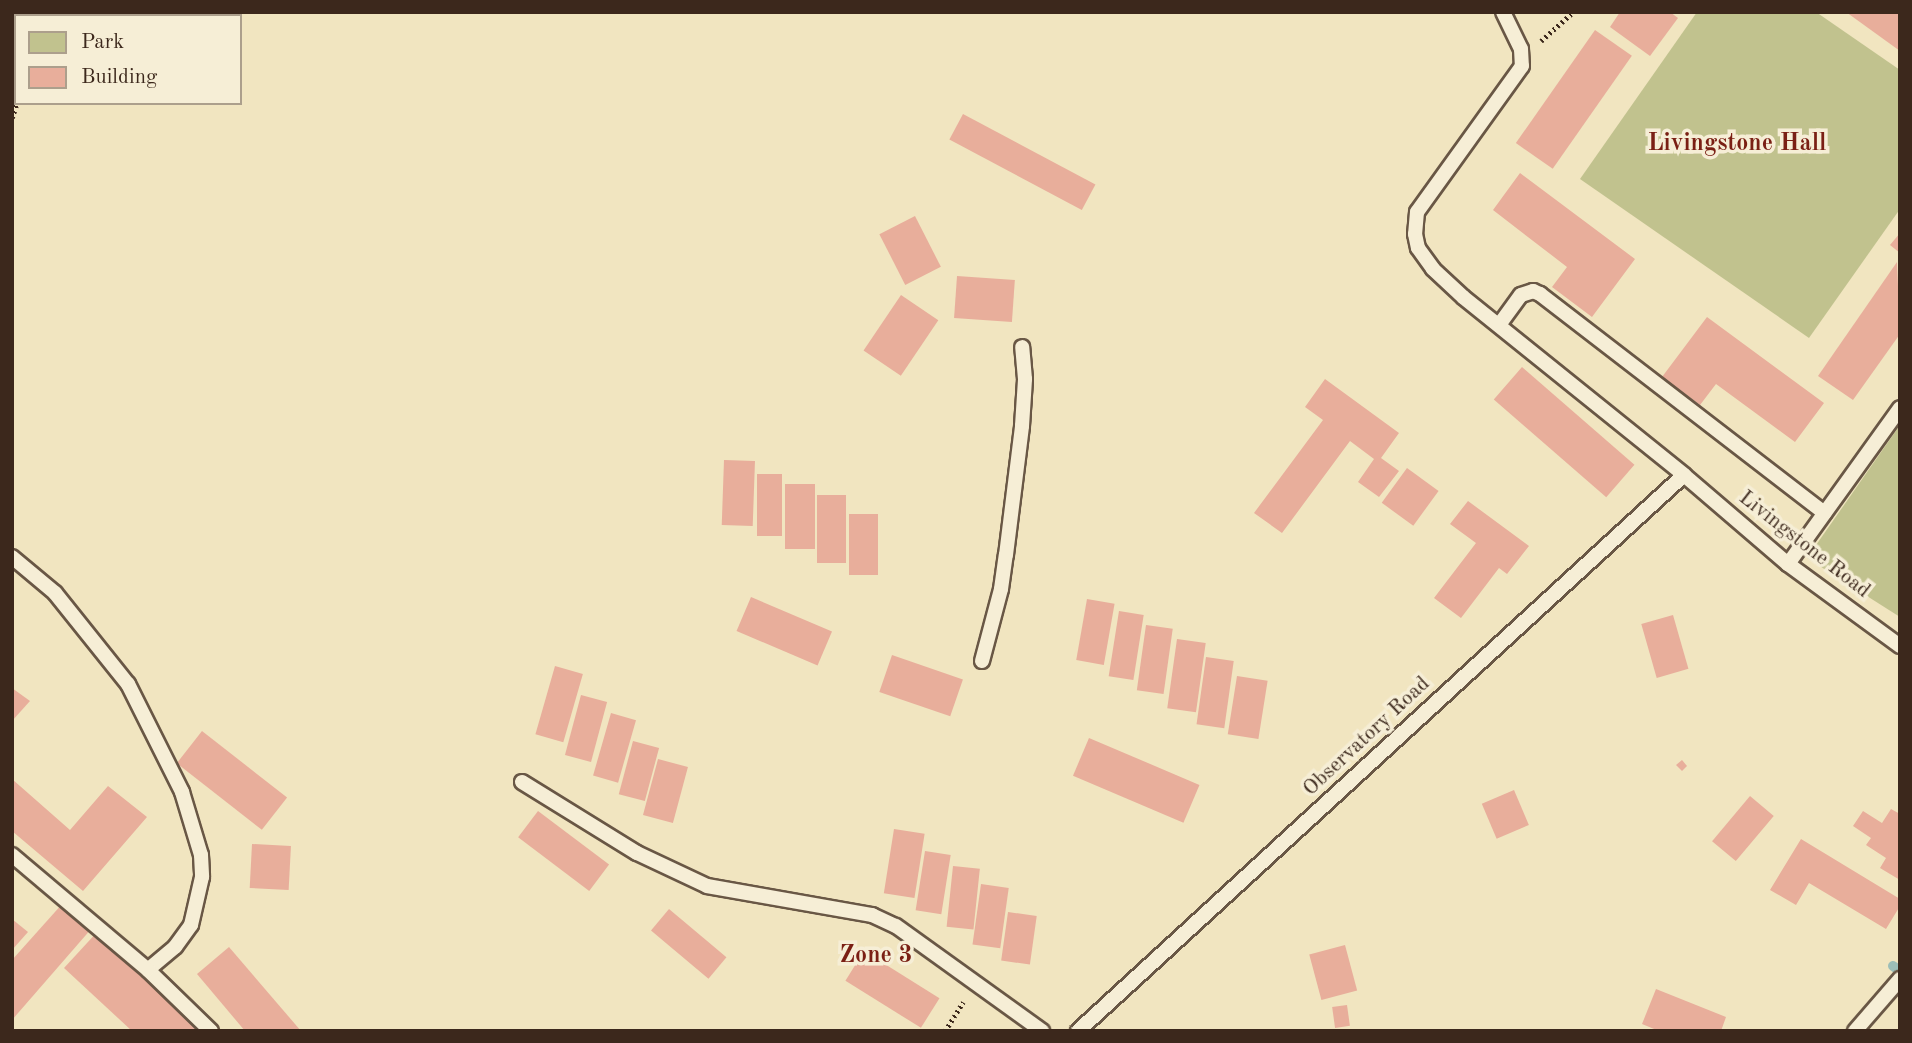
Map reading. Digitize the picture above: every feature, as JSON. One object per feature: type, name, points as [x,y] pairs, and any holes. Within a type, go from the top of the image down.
[{"type":"lane","points":[[1503,12],[1522,59]]},
{"type":"lane","name":"Livingstone Road","points":[[1522,59],[1514,81],[1424,201],[1415,221],[1418,248],[1433,269],[1499,326],[1684,475],[1788,564],[1900,646]]},
{"type":"lane","points":[[1499,326],[1521,295],[1533,290],[1540,294],[1825,513]]},
{"type":"lane","points":[[982,661],[1001,589],[1011,517],[1025,391],[1022,347]]},
{"type":"lane","points":[[1788,564],[1900,408]]},
{"type":"lane","name":"Observatory Road","points":[[1078,1031],[1684,475]]},
{"type":"lane","points":[[12,557],[55,593],[128,684],[182,792],[201,855],[202,877],[191,925],[175,947],[148,970]]},
{"type":"lane","points":[[522,782],[673,872],[707,886],[872,915],[896,926],[1042,1031]]},
{"type":"lane","points":[[12,855],[148,970],[211,1031]]},
{"type":"lane","points":[[1855,1031],[1900,979]]},
{"type":"path","points":[[1522,59],[1573,12]]},
{"type":"path","points":[[945,1031],[975,983]]},
{"type":"green space","points":[[1697,12],[1816,12],[1900,70],[1900,209],[1809,338],[1580,179]]},
{"type":"green space","points":[[1900,425],[1900,617],[1807,558]]},
{"type":"building","points":[[1620,12],[1670,12],[1678,18],[1650,56],[1610,27]]},
{"type":"building","points":[[1846,12],[1900,12],[1900,51]]},
{"type":"building","name":"Livingstone Hall","points":[[1595,30],[1632,56],[1553,169],[1516,143]]},
{"type":"building","points":[[963,114],[1095,184],[1082,210],[949,140]]},
{"type":"building","points":[[1520,173],[1635,259],[1592,317],[1552,287],[1567,267],[1493,210]]},
{"type":"building","points":[[915,216],[941,267],[905,285],[879,234]]},
{"type":"building","points":[[1900,233],[1900,253],[1890,245]]},
{"type":"building","points":[[1897,262],[1900,334],[1853,400],[1818,376]]},
{"type":"building","points":[[957,276],[1015,280],[1012,322],[954,318]]},
{"type":"building","points":[[901,295],[938,320],[901,376],[864,351]]},
{"type":"building","points":[[1707,317],[1824,403],[1795,442],[1716,384],[1700,405],[1662,377]]},
{"type":"building","points":[[1522,367],[1634,465],[1606,497],[1494,399]]},
{"type":"building","points":[[1325,379],[1399,433],[1381,458],[1399,471],[1379,497],[1358,482],[1374,459],[1350,441],[1282,533],[1254,513],[1323,420],[1305,407]]},
{"type":"building","points":[[724,460],[755,461],[753,526],[722,525]]},
{"type":"building","points":[[1407,468],[1439,491],[1413,526],[1382,503]]},
{"type":"building","points":[[757,474],[782,474],[782,536],[757,536]]},
{"type":"building","points":[[785,484],[815,484],[815,549],[785,549]]},
{"type":"building","points":[[817,495],[846,495],[846,563],[817,563]]},
{"type":"building","points":[[1468,501],[1529,546],[1507,574],[1499,568],[1461,618],[1434,598],[1476,543],[1450,524]]},
{"type":"building","points":[[849,514],[878,514],[878,575],[849,575]]},
{"type":"building","points":[[751,597],[832,631],[818,665],[737,631]]},
{"type":"building","points":[[1087,599],[1115,604],[1104,665],[1076,660]]},
{"type":"building","points":[[1119,611],[1144,615],[1133,680],[1109,676]]},
{"type":"building","points":[[1673,615],[1688,669],[1657,678],[1641,624]]},
{"type":"building","points":[[1146,625],[1173,629],[1164,694],[1137,690]]},
{"type":"building","points":[[1177,639],[1206,643],[1196,712],[1167,708]]},
{"type":"building","points":[[892,655],[963,679],[950,716],[879,692]]},
{"type":"building","points":[[1206,657],[1234,661],[1224,728],[1197,724]]},
{"type":"building","points":[[555,666],[583,674],[563,742],[535,734]]},
{"type":"building","points":[[1237,676],[1268,681],[1258,739],[1228,734]]},
{"type":"building","points":[[12,688],[30,701],[12,721]]},
{"type":"building","points":[[581,695],[607,702],[591,762],[565,755]]},
{"type":"building","points":[[611,713],[636,720],[618,783],[593,775]]},
{"type":"building","points":[[202,731],[287,797],[262,830],[177,763]]},
{"type":"building","points":[[1089,738],[1199,785],[1183,823],[1073,776]]},
{"type":"building","points":[[633,741],[659,748],[645,801],[619,794]]},
{"type":"building","points":[[658,759],[688,767],[673,823],[643,815]]},
{"type":"building","points":[[1682,760],[1687,766],[1682,771],[1676,765]]},
{"type":"building","points":[[12,779],[70,830],[108,786],[147,817],[83,891],[12,831]]},
{"type":"building","points":[[1514,790],[1529,825],[1497,839],[1482,804]]},
{"type":"building","points":[[1750,796],[1774,816],[1736,861],[1712,841]]},
{"type":"building","points":[[1891,809],[1900,814],[1900,880],[1880,868],[1886,858],[1866,845],[1871,838],[1853,826],[1863,811],[1882,823]]},
{"type":"building","points":[[538,811],[609,865],[589,891],[518,837]]},
{"type":"building","points":[[894,829],[925,834],[914,898],[884,893]]},
{"type":"building","points":[[1801,839],[1900,899],[1900,906],[1886,929],[1809,883],[1796,905],[1770,890]]},
{"type":"building","points":[[252,844],[291,846],[289,890],[250,888]]},
{"type":"building","points":[[925,851],[951,855],[941,914],[916,910]]},
{"type":"building","points":[[953,866],[980,869],[973,929],[947,927]]},
{"type":"building","points":[[981,884],[1009,888],[1000,948],[973,944]]},
{"type":"building","points":[[63,903],[92,928],[12,1020],[12,960]]},
{"type":"building","points":[[669,909],[726,957],[708,979],[651,930]]},
{"type":"building","points":[[1008,912],[1037,916],[1030,965],[1001,961]]},
{"type":"building","points":[[12,919],[28,932],[12,950]]},
{"type":"building","points":[[99,930],[210,1031],[132,1031],[64,968]]},
{"type":"building","points":[[1345,945],[1357,990],[1321,1000],[1309,955]]},
{"type":"building","points":[[229,947],[301,1031],[245,1031],[197,974]]},
{"type":"building","points":[[864,951],[939,998],[921,1028],[845,981]]},
{"type":"building","points":[[1656,989],[1726,1017],[1721,1031],[1659,1031],[1642,1024]]},
{"type":"building","points":[[1347,1005],[1350,1026],[1335,1028],[1332,1007]]},
{"type":"waterway","points":[[1893,966],[1900,971]]},
{"type":"district","name":"Livingstone Hall","points":[[1737,145]]},
{"type":"district","name":"Zone 3","points":[[876,957]]}]
